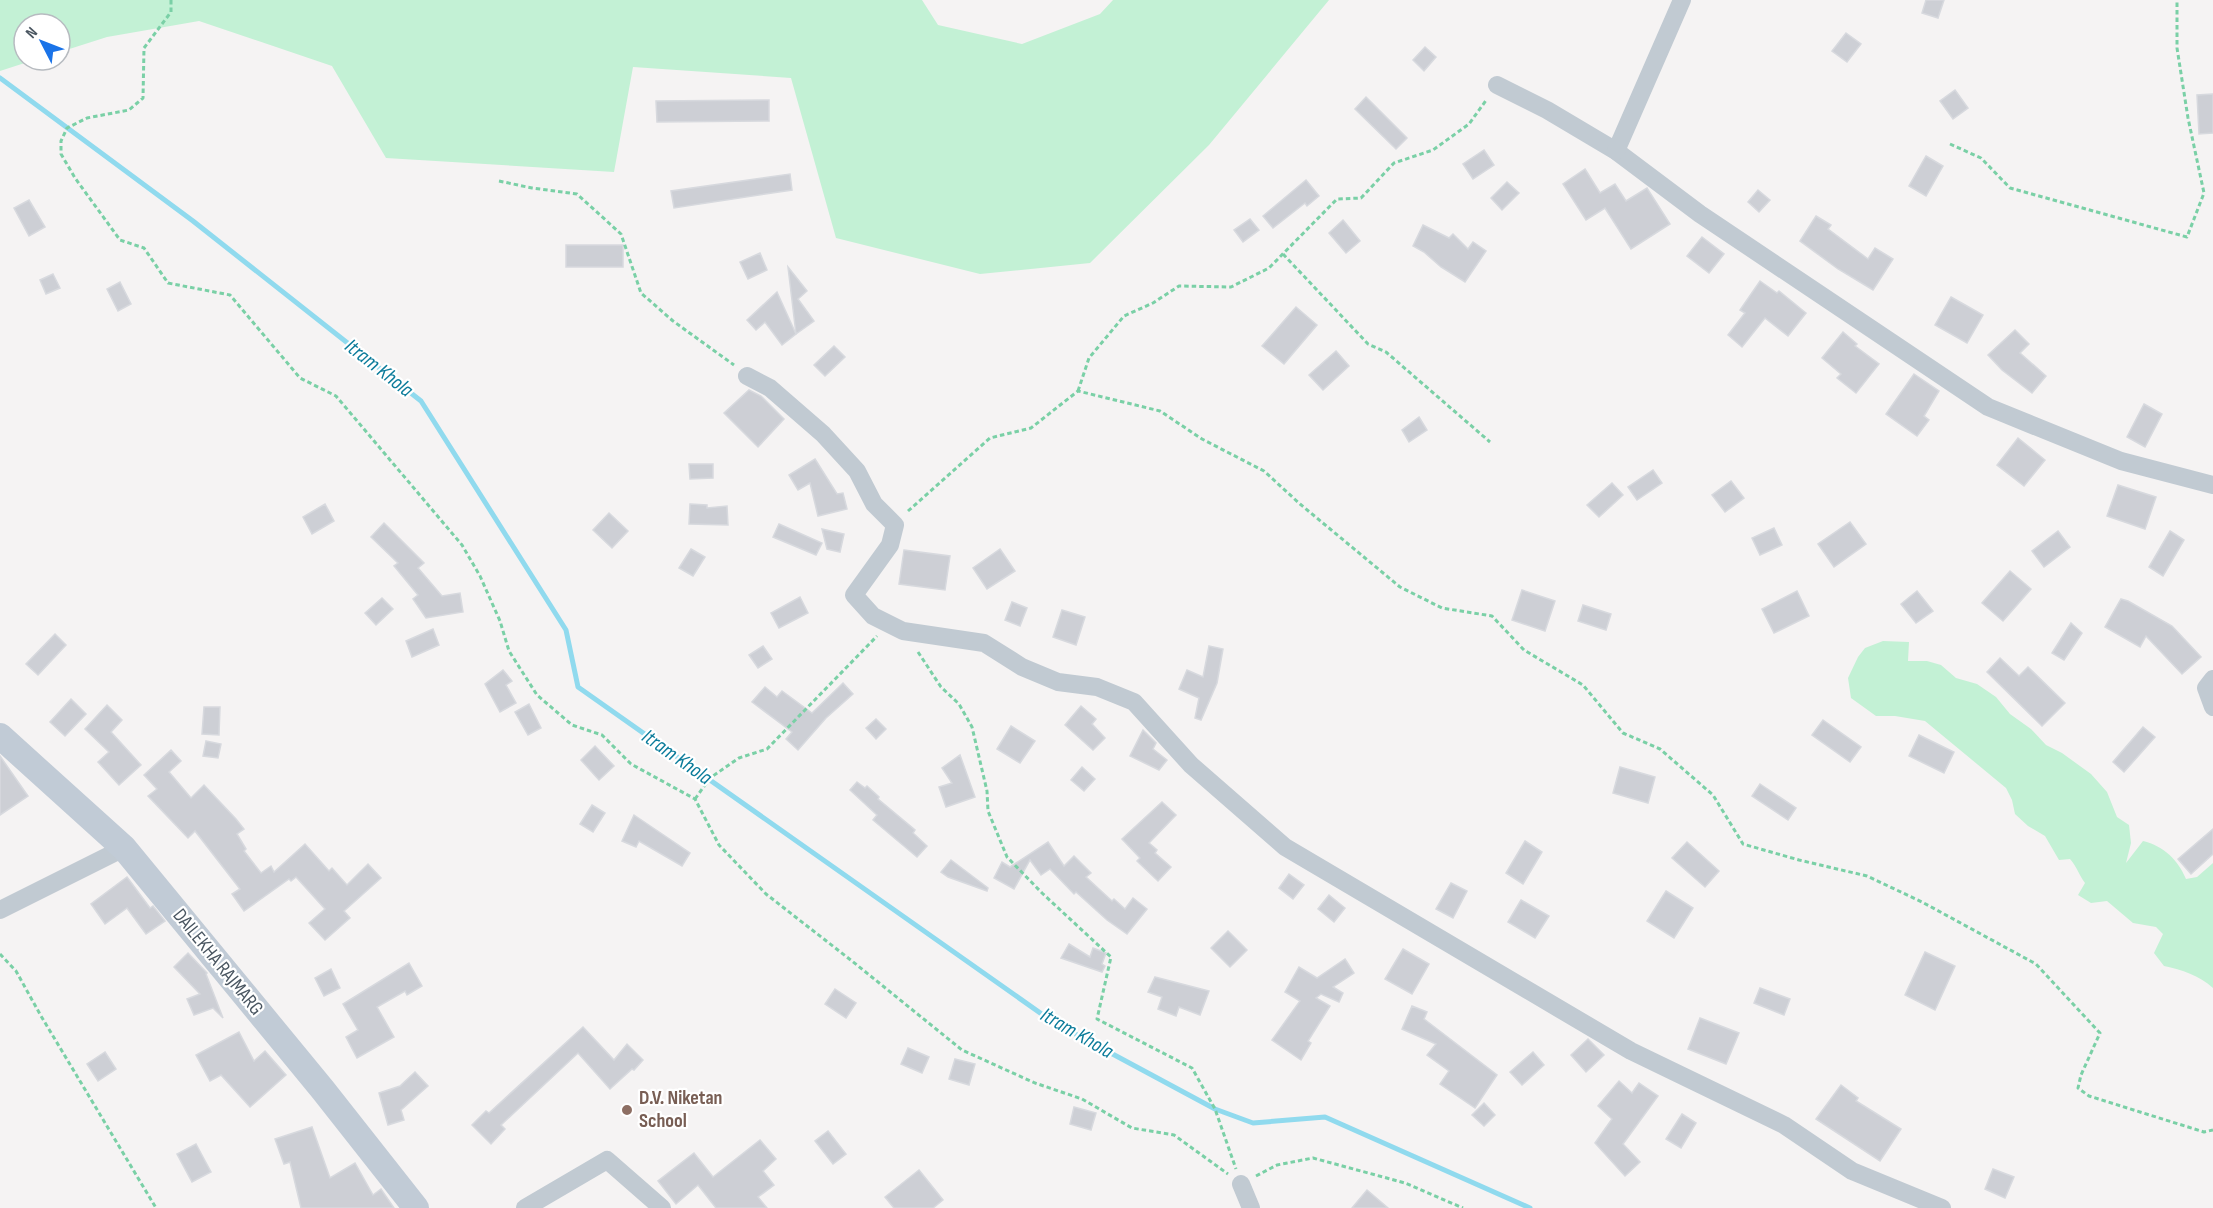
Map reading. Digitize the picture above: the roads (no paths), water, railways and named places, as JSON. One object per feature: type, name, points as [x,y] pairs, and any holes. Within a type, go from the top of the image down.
[{"type":"main road","name":"DAILEKHA RAJMARG","points":[[0,736],[124,848],[323,1090],[416,1208]]},
{"type":"street","points":[[1616,152],[1682,0]]},
{"type":"street","points":[[1497,85],[1547,110],[1616,152],[1700,214],[1988,407],[2121,461],[2213,485]]},
{"type":"street","points":[[747,376],[770,388],[822,434],[857,471],[874,504],[895,525],[890,545],[854,595],[873,616],[903,632],[984,643],[1022,667],[1058,681],[1096,687],[1134,702],[1191,765],[1285,847],[1631,1051],[1784,1125],[1852,1171],[1942,1208]]},
{"type":"street","points":[[2213,679],[2206,688],[2213,707]]},
{"type":"street","points":[[0,910],[124,848]]},
{"type":"street","points":[[525,1208],[607,1160],[662,1208]]},
{"type":"street","points":[[1241,1185],[1251,1208]]},
{"type":"waterway","name":"Itram Khola","points":[[0,78],[193,221],[421,401],[566,630],[578,687],[1053,1022],[1215,1109],[1253,1123],[1325,1117],[1530,1208]]},
{"type":"place","name":"D.V. Niketan School","points":[[627,1110]]}]
